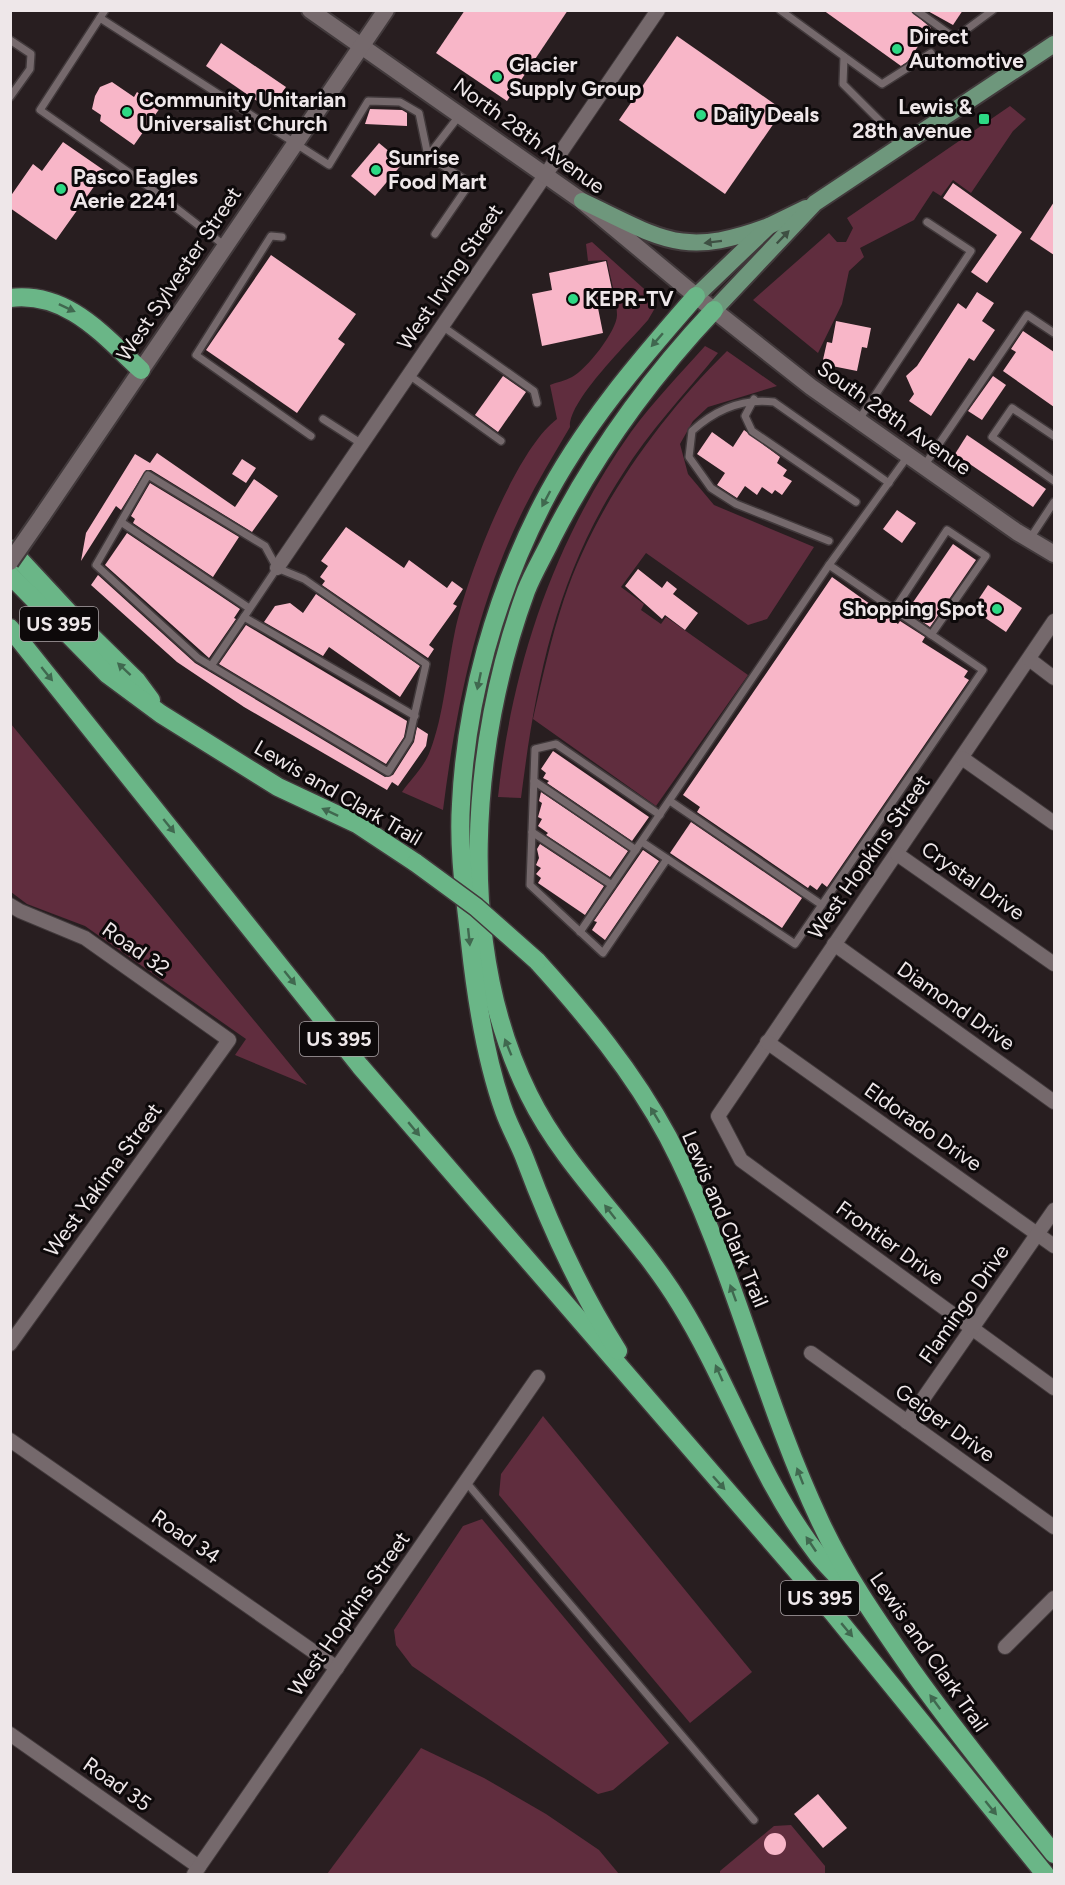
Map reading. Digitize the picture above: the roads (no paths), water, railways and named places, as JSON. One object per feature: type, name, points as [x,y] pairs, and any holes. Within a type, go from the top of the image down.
[{"type":"highway","points":[[681,1439],[630,1371],[580,1288],[504,1111],[490,1059],[473,969],[462,867],[460,805],[468,732],[486,647],[508,579],[537,515],[570,455],[592,423],[648,350],[696,296]]},
{"type":"highway","points":[[10,298],[44,298],[79,314],[141,370]]},
{"type":"highway","points":[[714,310],[651,383],[608,442],[564,516],[528,588],[506,655],[490,735],[481,808],[479,873],[488,970],[505,1041],[530,1097],[567,1156],[677,1299],[713,1360],[743,1428],[789,1512],[819,1556],[865,1603]]},
{"type":"highway","points":[[10,549],[87,632],[137,681],[161,714]]},
{"type":"highway","name":"Lewis and Clark Trail","points":[[10,575],[107,674],[161,714],[278,788],[357,824],[476,907],[537,961],[592,1024],[618,1057],[667,1136],[704,1215],[801,1479],[841,1562],[865,1603],[969,1749],[1054,1854]]},
{"type":"highway","name":"US 395","points":[[10,628],[360,1066],[833,1613],[1045,1875]]},
{"type":"main road","points":[[582,201],[664,239],[688,244],[734,239],[769,226],[815,203],[1054,44]]},
{"type":"main road","points":[[714,310],[815,203]]},
{"type":"main road","points":[[696,296],[769,226]]},
{"type":"street","name":"North 28th Avenue","points":[[310,10],[546,174],[714,310]]},
{"type":"street","name":"West Sylvester Street","points":[[10,562],[386,10]]},
{"type":"street","name":"West Irving Street","points":[[277,568],[658,10]]},
{"type":"street","name":"South 28th Avenue","points":[[714,310],[776,361],[858,421],[1029,540],[1054,554]]},
{"type":"street","name":"West Hopkins Street","points":[[718,1116],[1054,621]]},
{"type":"street","points":[[1029,659],[1054,678]]},
{"type":"street","points":[[962,758],[1054,822]]},
{"type":"street","name":"Crystal Drive","points":[[897,854],[1054,964]]},
{"type":"street","name":"Road 32","points":[[10,905],[85,938],[229,1040]]},
{"type":"street","name":"Diamond Drive","points":[[834,944],[1050,1098]]},
{"type":"street","name":"West Yakima Street","points":[[10,1344],[229,1040]]},
{"type":"street","name":"Eldorado Drive","points":[[767,1042],[1054,1246]]},
{"type":"street","points":[[1050,1098],[1054,1083]]},
{"type":"street","name":"Frontier Drive","points":[[718,1116],[741,1160],[1054,1388]]},
{"type":"street","name":"Flamingo Drive","points":[[907,1422],[1054,1210]]},
{"type":"street","name":"Geiger Drive","points":[[811,1353],[1054,1527]]},
{"type":"street","name":"West Hopkins Street","points":[[196,1871],[538,1377]]},
{"type":"street","name":"Road 34","points":[[10,1440],[337,1668]]},
{"type":"street","points":[[1005,1647],[1054,1598]]},
{"type":"street","name":"Road 35","points":[[10,1734],[196,1871]]},
{"type":"lane","points":[[105,10],[40,110],[140,180],[225,246]]},
{"type":"lane","points":[[780,10],[882,84],[932,53]]},
{"type":"lane","points":[[916,10],[955,38],[993,10]]},
{"type":"lane","points":[[100,18],[329,165],[368,101],[400,102],[419,113],[428,156],[470,183],[435,234]]},
{"type":"lane","points":[[10,40],[31,54],[30,69],[10,97]]},
{"type":"lane","points":[[844,57],[843,84],[882,123],[899,146]]},
{"type":"lane","points":[[428,156],[461,114]]},
{"type":"lane","points":[[858,421],[970,251],[927,222]]},
{"type":"lane","points":[[282,237],[271,236],[196,355],[311,436]]},
{"type":"lane","points":[[924,466],[1027,315],[1054,333]]},
{"type":"lane","points":[[442,326],[534,391],[537,404]]},
{"type":"lane","points":[[409,375],[501,441]]},
{"type":"lane","points":[[829,541],[736,504],[711,488],[689,457],[692,431],[711,413],[754,399],[774,402],[889,483]]},
{"type":"lane","points":[[754,399],[746,416],[752,431],[856,502]]},
{"type":"lane","points":[[1054,436],[1012,408],[992,437],[1054,481]]},
{"type":"lane","points":[[323,419],[362,444]]},
{"type":"lane","points":[[580,932],[829,565],[908,456]]},
{"type":"lane","points":[[148,474],[265,546],[277,568],[304,579],[426,664],[410,739],[388,772],[198,658],[96,565],[121,522],[148,474]]},
{"type":"lane","points":[[1029,540],[1054,502]]},
{"type":"lane","points":[[121,522],[249,608]]},
{"type":"lane","points":[[894,610],[947,530],[986,556],[931,635]]},
{"type":"lane","points":[[642,842],[795,944],[983,670],[829,565]]},
{"type":"lane","points":[[211,666],[277,568]]},
{"type":"lane","points":[[244,617],[415,716]]},
{"type":"lane","points":[[660,815],[556,744],[535,749],[530,885],[603,953],[667,859]]},
{"type":"lane","points":[[534,781],[636,850]]},
{"type":"lane","points":[[670,801],[822,905]]},
{"type":"lane","points":[[532,832],[612,885]]},
{"type":"lane","points":[[466,1482],[754,1820]]},
{"type":"place","name":"Direct Automotive","points":[[897,49]]},
{"type":"place","name":"Glacier Supply Group","points":[[497,77]]},
{"type":"place","name":"Community Unitarian Universalist Church","points":[[127,112]]},
{"type":"place","name":"Daily Deals","points":[[701,115]]},
{"type":"place","name":"Lewis & 28th avenue","points":[[984,119]]},
{"type":"place","name":"Sunrise Food Mart","points":[[376,170]]},
{"type":"place","name":"Pasco Eagles Aerie 2241","points":[[61,189]]},
{"type":"place","name":"KEPR-TV","points":[[573,299]]},
{"type":"place","name":"Shopping Spot","points":[[997,609]]}]
